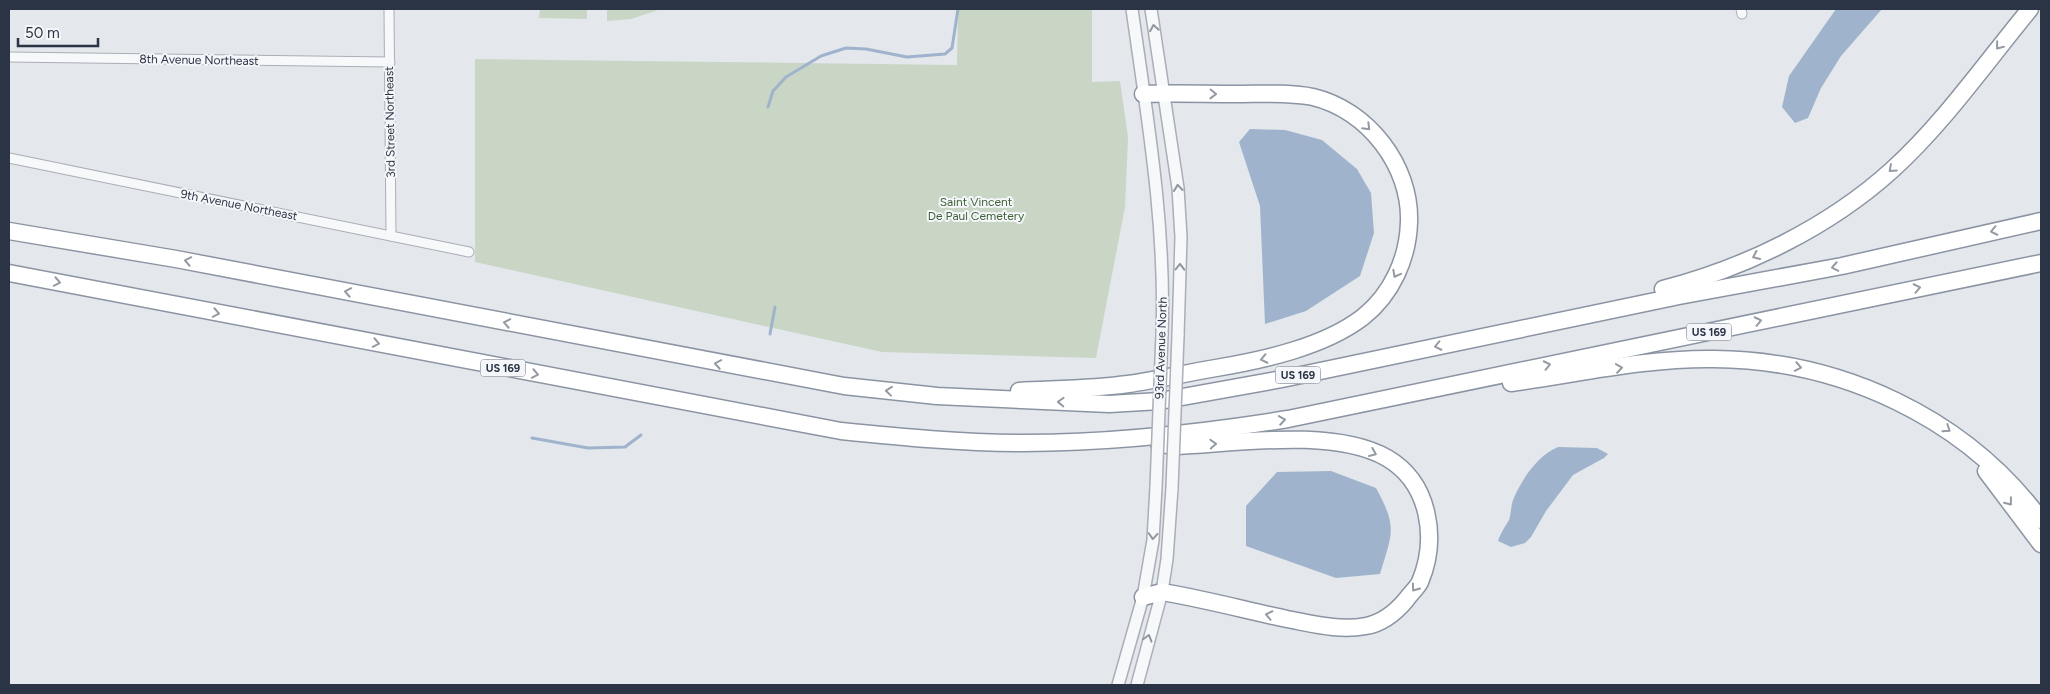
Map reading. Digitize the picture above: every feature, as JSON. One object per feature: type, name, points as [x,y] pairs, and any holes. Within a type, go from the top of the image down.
[{"type":"highway","points":[[1486,336],[1697,279],[1754,257],[1821,222],[1870,188],[1910,152],[2030,9]]},
{"type":"highway","points":[[937,396],[1127,384],[1284,355],[1330,335],[1362,317],[1382,298],[1405,257],[1410,209],[1402,175],[1385,147],[1363,122],[1334,105],[1313,97],[1288,94],[1143,94]]},
{"type":"highway","name":"US 169","points":[[9,231],[196,262],[844,386],[937,396],[1109,404],[1160,401],[1282,378],[1679,296],[1842,266],[2041,221]]},
{"type":"highway","name":"US 169","points":[[9,273],[841,431],[938,440],[1022,443],[1112,441],[1233,428],[1288,419],[2041,263]]},
{"type":"highway","points":[[1414,393],[1506,384],[1660,362],[1742,359],[1796,366],[1863,386],[1925,415],[1971,448],[2006,479],[2041,520]]},
{"type":"highway","points":[[1112,441],[1178,446],[1329,441],[1356,445],[1387,458],[1407,474],[1421,495],[1428,521],[1429,550],[1419,583],[1386,620],[1368,626],[1345,629],[1162,592],[1144,598]]},
{"type":"highway","points":[[1971,448],[2041,544]]},
{"type":"street","name":"3rd Street Northeast","points":[[389,9],[392,236]]},
{"type":"street","name":"93rd Avenue North","points":[[1118,685],[1144,598],[1153,540],[1162,334],[1163,252],[1132,9]]},
{"type":"street","name":"93rd Avenue North","points":[[1137,685],[1162,592],[1168,552],[1180,287],[1179,208],[1151,9]]},
{"type":"street","name":"8th Avenue Northeast","points":[[9,58],[390,62]]},
{"type":"street","name":"9th Avenue Northeast","points":[[9,158],[469,252]]},
{"type":"green space","points":[[540,9],[587,9],[587,19],[539,18]]},
{"type":"green space","points":[[607,9],[661,9],[631,19],[607,21]]},
{"type":"green space","name":"Saint Vincent De Paul Cemetery","points":[[958,9],[1092,9],[1092,82],[1120,81],[1128,137],[1125,207],[1096,358],[882,352],[475,262],[475,59],[957,65]]},
{"type":"water","points":[[1836,9],[1882,9],[1841,56],[1821,88],[1808,118],[1795,123],[1782,107],[1789,76]]},
{"type":"water","points":[[1250,129],[1285,130],[1322,140],[1357,169],[1371,193],[1374,233],[1360,276],[1306,311],[1265,324],[1260,206],[1239,142]]},
{"type":"water","points":[[1558,447],[1597,448],[1608,454],[1573,475],[1525,543],[1511,547],[1498,541],[1509,520],[1513,500],[1526,476],[1543,456]]},
{"type":"water","points":[[1331,471],[1376,488],[1383,501],[1388,513],[1391,531],[1388,549],[1380,574],[1336,578],[1246,546],[1246,506],[1277,472]]},
{"type":"waterway","points":[[768,107],[773,91],[786,77],[821,56],[846,48],[866,49],[907,57],[945,54],[952,48],[958,9]]},
{"type":"waterway","points":[[770,334],[775,307]]},
{"type":"waterway","points":[[532,438],[588,448],[625,447],[641,435]]}]
